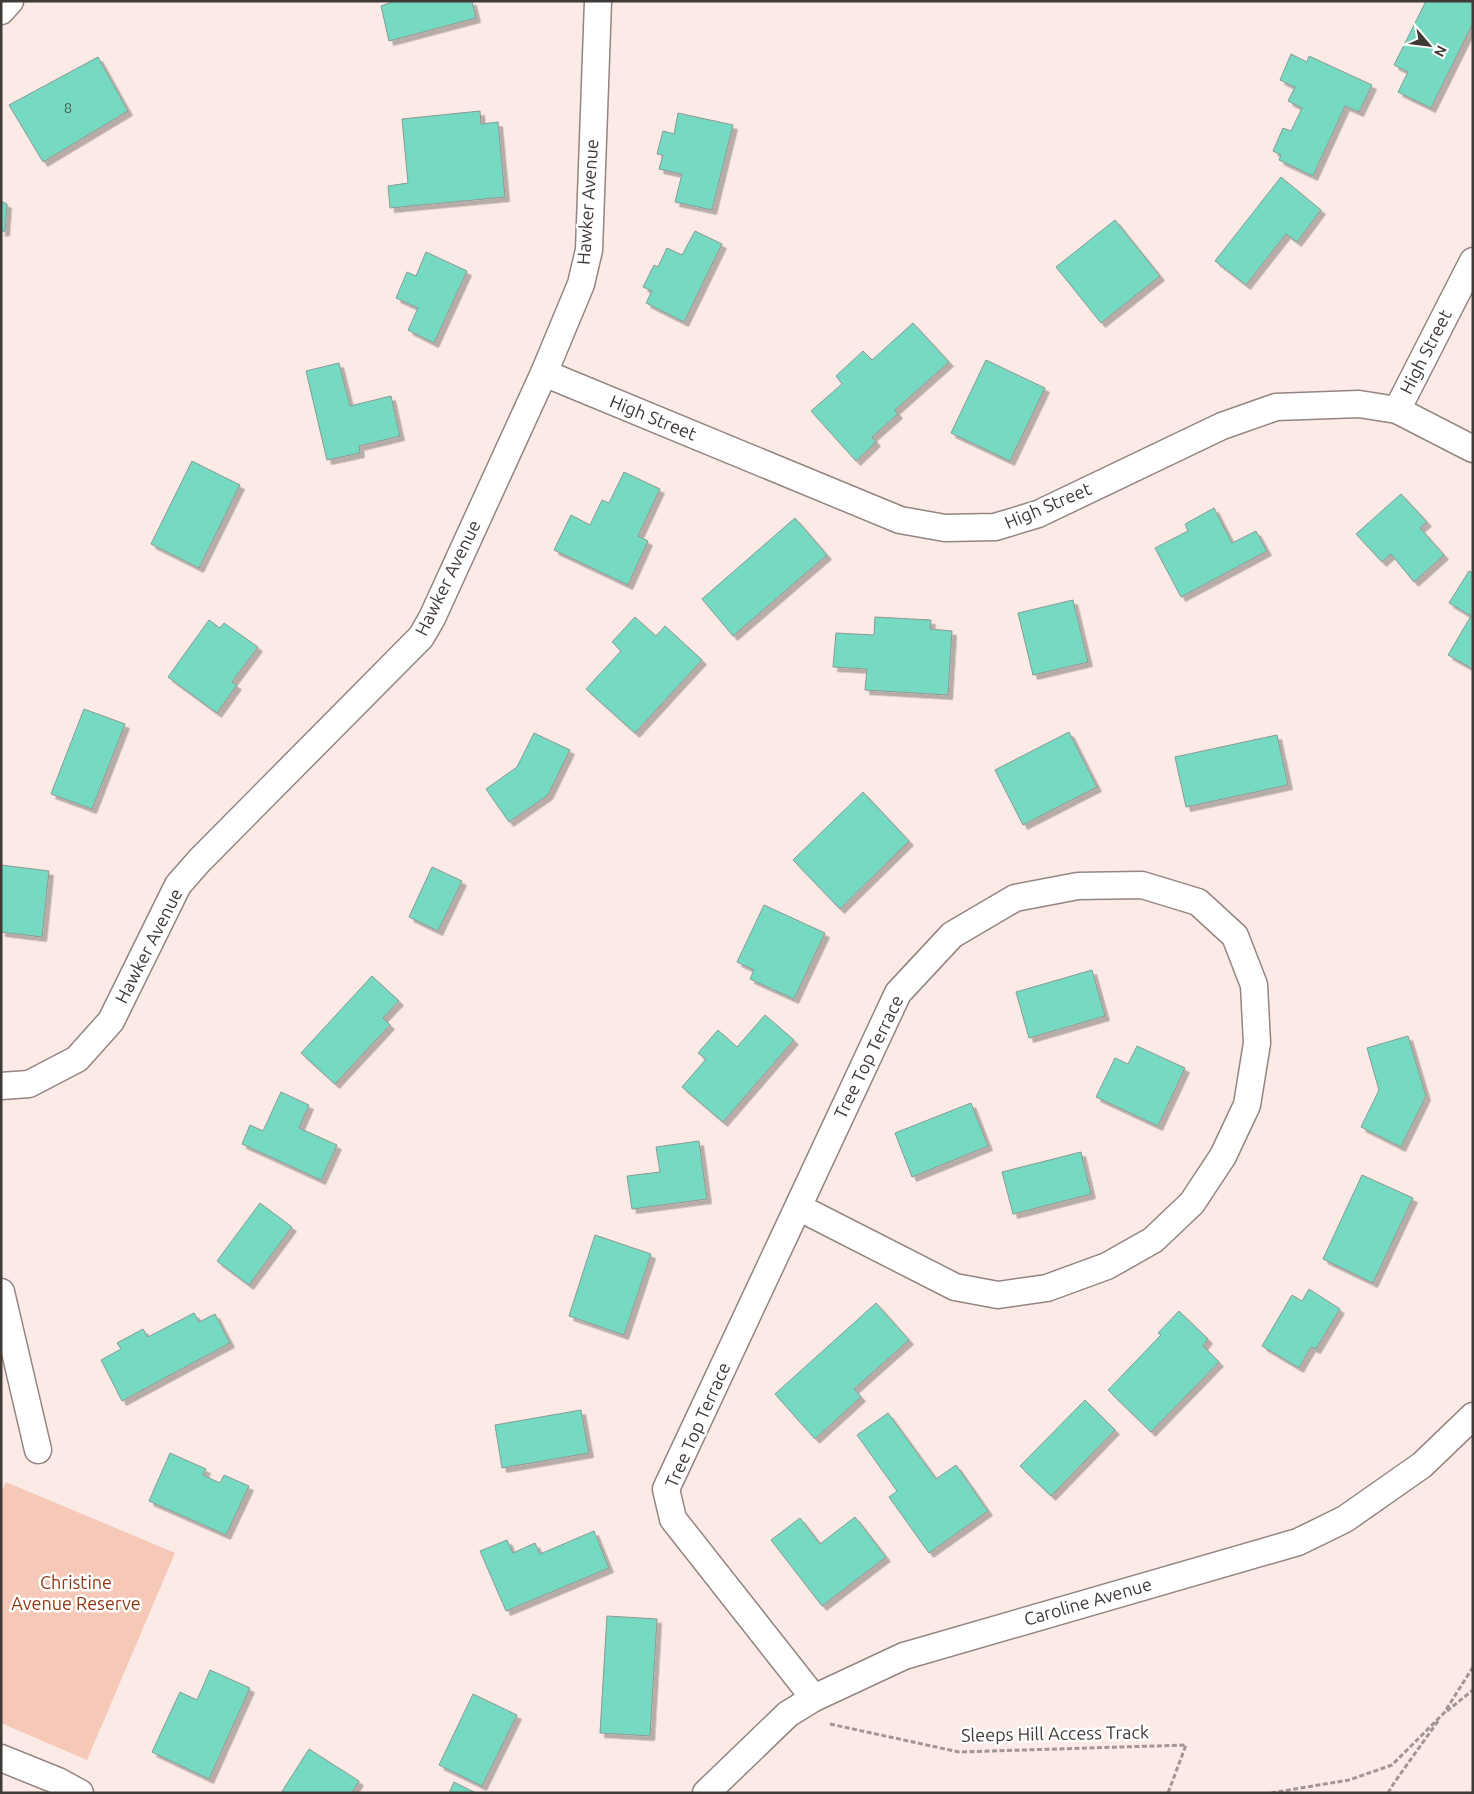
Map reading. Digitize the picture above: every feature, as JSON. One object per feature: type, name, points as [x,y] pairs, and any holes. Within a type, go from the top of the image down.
[{"type":"street","points":[[1,11],[10,1]]},
{"type":"street","name":"Hawker Avenue","points":[[1,1086],[29,1084],[77,1059],[111,1022],[178,885],[200,860],[421,637],[432,618],[544,374],[582,284],[589,250],[598,1]]},
{"type":"street","name":"High Street","points":[[544,374],[900,520],[945,528],[995,528],[1038,514],[1222,426],[1276,407],[1359,404],[1397,410],[1473,261]]},
{"type":"street","points":[[1397,410],[1473,449]]},
{"type":"street","name":"Tree Top Terrace","points":[[798,1207],[955,1287],[998,1295],[1047,1288],[1107,1266],[1153,1240],[1192,1203],[1223,1156],[1247,1105],[1257,1042],[1254,984],[1235,936],[1198,902],[1142,885],[1078,886],[1015,898],[952,935],[898,993],[666,1489],[673,1520],[814,1698]]},
{"type":"street","points":[[1,1292],[38,1450]]},
{"type":"street","name":"Caroline Avenue","points":[[706,1793],[788,1714],[814,1698],[904,1656],[1298,1542],[1345,1519],[1422,1465],[1473,1416]]},
{"type":"street","points":[[1,1758],[58,1780],[80,1793]]},
{"type":"path","points":[[1388,1793],[1444,1713],[1473,1667]]},
{"type":"path","points":[[1271,1793],[1349,1780],[1392,1765],[1444,1713],[1473,1690]]},
{"type":"path","name":"Sleeps Hill Access Track","points":[[788,1714],[959,1752],[1186,1745],[1168,1793]]},
{"type":"green space","name":"Christine Avenue Reserve","points":[[6,1482],[175,1553],[87,1760],[1,1723],[1,1493]]},
{"type":"building","points":[[395,1],[472,1],[476,18],[389,41],[381,6]]},
{"type":"building","points":[[1426,1],[1467,1],[1473,4],[1473,23],[1431,108],[1398,92],[1408,72],[1394,65]]},
{"type":"building","points":[[1291,54],[1307,62],[1309,56],[1372,85],[1359,112],[1345,106],[1313,176],[1279,160],[1281,155],[1273,151],[1283,128],[1291,131],[1302,108],[1288,101],[1295,87],[1280,80]]},
{"type":"building","points":[[98,57],[128,111],[43,162],[9,105]]},
{"type":"building","points":[[480,111],[481,124],[498,122],[505,197],[390,208],[388,186],[408,183],[402,119]]},
{"type":"building","points":[[678,113],[733,125],[712,210],[675,202],[682,174],[659,169],[663,155],[657,154],[663,131],[674,134]]},
{"type":"building","points":[[1281,177],[1321,210],[1297,242],[1286,234],[1246,285],[1215,261]]},
{"type":"building","points":[[1,201],[7,204],[5,231],[1,232]]},
{"type":"building","points":[[1115,220],[1160,276],[1101,323],[1056,267]]},
{"type":"building","points":[[695,231],[722,244],[684,322],[646,303],[652,291],[643,287],[654,265],[658,267],[667,248],[682,255]]},
{"type":"building","points":[[426,252],[467,271],[434,343],[408,330],[418,308],[396,298],[407,272],[416,276]]},
{"type":"building","points":[[913,323],[949,362],[895,410],[898,414],[872,437],[876,442],[856,461],[811,411],[842,384],[836,376],[863,351],[872,360]]},
{"type":"building","points":[[986,360],[1045,388],[1010,461],[951,433]]},
{"type":"building","points":[[339,363],[350,406],[391,396],[400,436],[359,446],[360,453],[327,460],[306,371]]},
{"type":"building","points":[[192,461],[240,485],[199,568],[151,544]]},
{"type":"building","points":[[624,472],[660,489],[638,536],[648,541],[628,585],[554,550],[571,515],[590,525],[602,500],[609,503]]},
{"type":"building","points":[[1401,494],[1427,522],[1420,528],[1444,555],[1414,582],[1391,554],[1382,562],[1356,534]]},
{"type":"building","points":[[1214,508],[1232,543],[1256,531],[1267,551],[1181,597],[1155,548],[1188,531],[1185,524]]},
{"type":"building","points":[[795,518],[827,555],[733,636],[702,599]]},
{"type":"building","points":[[1469,571],[1473,573],[1473,669],[1448,655],[1471,616],[1449,603]]},
{"type":"building","points":[[1073,600],[1088,662],[1033,675],[1018,613]]},
{"type":"building","points":[[635,617],[656,636],[665,626],[702,660],[635,733],[586,689],[621,651],[612,642]]},
{"type":"building","points":[[875,617],[931,620],[930,629],[952,631],[948,695],[865,690],[867,669],[833,667],[836,633],[874,635]]},
{"type":"building","points":[[209,620],[220,628],[224,623],[258,647],[232,682],[237,685],[217,713],[168,677]]},
{"type":"building","points":[[84,709],[125,724],[92,809],[51,794]]},
{"type":"building","points":[[1069,732],[1097,787],[1023,825],[995,770]]},
{"type":"building","points":[[534,733],[570,750],[548,795],[509,822],[486,789],[517,767]]},
{"type":"building","points":[[1277,735],[1288,785],[1186,807],[1175,757]]},
{"type":"building","points":[[863,792],[909,841],[840,909],[793,860]]},
{"type":"building","points":[[1,865],[49,871],[42,937],[1,932]]},
{"type":"building","points":[[432,867],[462,881],[438,931],[409,917]]},
{"type":"building","points":[[764,905],[825,933],[794,999],[750,979],[754,970],[737,962]]},
{"type":"building","points":[[1092,970],[1105,1016],[1029,1038],[1016,992]]},
{"type":"building","points":[[372,976],[399,1001],[383,1018],[390,1025],[335,1084],[301,1053]]},
{"type":"building","points":[[765,1015],[794,1040],[723,1122],[682,1087],[706,1059],[698,1053],[718,1030],[737,1047]]},
{"type":"building","points":[[1408,1036],[1426,1096],[1401,1147],[1361,1127],[1379,1090],[1367,1048]]},
{"type":"building","points":[[1137,1046],[1185,1068],[1158,1126],[1096,1097],[1115,1058],[1128,1064]]},
{"type":"building","points":[[281,1092],[309,1105],[299,1128],[337,1145],[321,1180],[242,1144],[250,1125],[263,1131]]},
{"type":"building","points":[[971,1103],[988,1146],[912,1177],[895,1133]]},
{"type":"building","points":[[699,1141],[707,1199],[632,1209],[627,1176],[660,1172],[656,1147]]},
{"type":"building","points":[[1081,1152],[1091,1194],[1013,1214],[1002,1172]]},
{"type":"building","points":[[1362,1175],[1413,1198],[1373,1283],[1323,1259]]},
{"type":"building","points":[[260,1203],[292,1227],[249,1285],[217,1261]]},
{"type":"building","points":[[595,1235],[651,1254],[624,1335],[569,1316]]},
{"type":"building","points":[[1309,1289],[1340,1309],[1316,1349],[1311,1347],[1299,1368],[1262,1346],[1292,1295],[1302,1301]]},
{"type":"building","points":[[876,1303],[909,1340],[854,1389],[861,1397],[815,1439],[775,1394]]},
{"type":"building","points":[[1179,1311],[1208,1339],[1203,1346],[1219,1362],[1151,1432],[1108,1390],[1161,1335],[1158,1333]]},
{"type":"building","points":[[194,1313],[199,1322],[215,1314],[230,1343],[122,1401],[101,1360],[121,1349],[117,1343],[143,1329],[148,1337]]},
{"type":"building","points":[[1085,1400],[1115,1430],[1051,1496],[1020,1466]]},
{"type":"building","points":[[581,1410],[589,1453],[502,1468],[495,1425]]},
{"type":"building","points":[[888,1413],[936,1479],[956,1465],[988,1511],[929,1553],[889,1497],[897,1491],[857,1435]]},
{"type":"building","points":[[170,1453],[206,1469],[203,1475],[220,1483],[224,1475],[249,1486],[226,1535],[149,1501]]},
{"type":"building","points":[[855,1517],[886,1557],[822,1606],[771,1540],[800,1518],[820,1544]]},
{"type":"building","points":[[594,1531],[609,1568],[506,1611],[480,1551],[507,1540],[513,1553],[535,1543],[540,1554]]},
{"type":"building","points":[[607,1616],[657,1619],[650,1736],[600,1733]]},
{"type":"building","points":[[210,1670],[250,1688],[209,1779],[152,1752],[180,1692],[197,1700]]},
{"type":"building","points":[[473,1694],[517,1715],[482,1786],[439,1765]]},
{"type":"building","points":[[309,1749],[359,1781],[352,1793],[281,1793]]},
{"type":"building","points":[[454,1782],[476,1793],[449,1793]]}]
